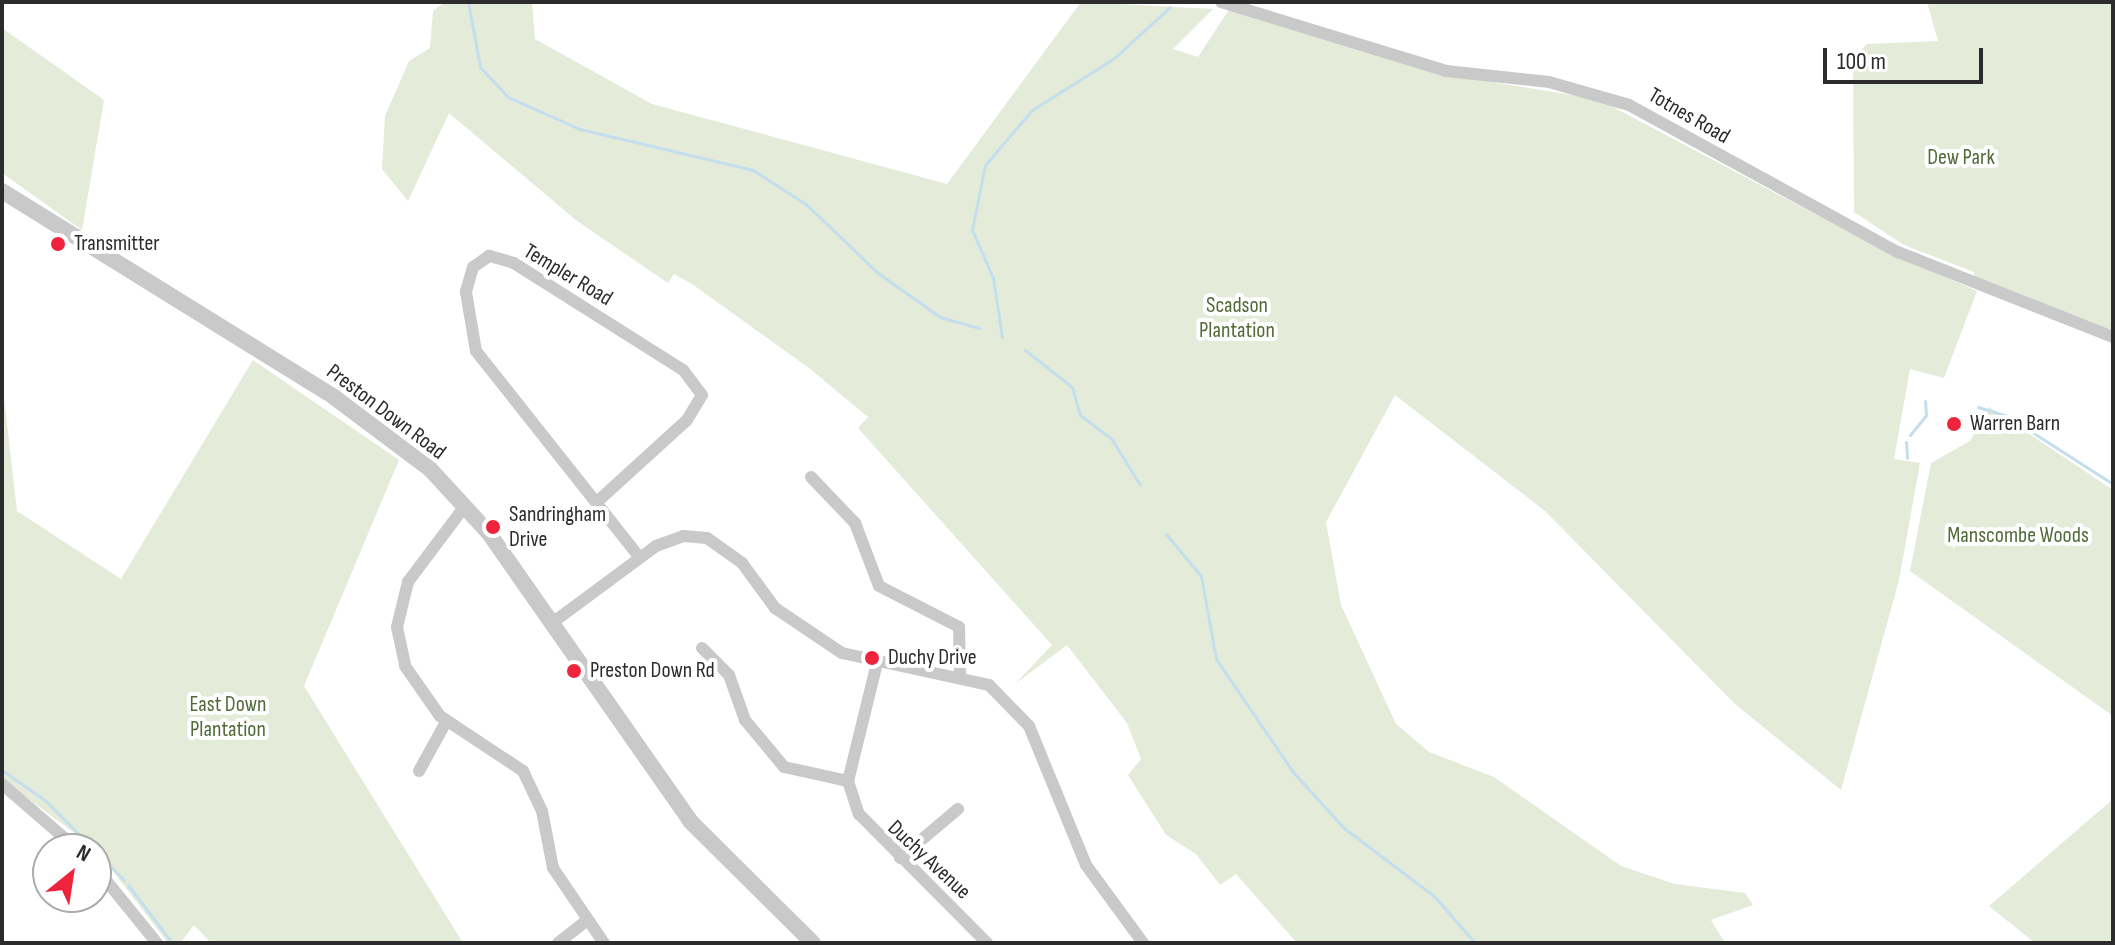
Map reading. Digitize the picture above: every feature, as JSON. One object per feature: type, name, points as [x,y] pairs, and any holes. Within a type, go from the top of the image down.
[{"type":"street","name":"Totnes Road","points":[[1221,2],[1446,71],[1549,82],[1629,105],[1869,238],[2113,337]]},
{"type":"street","name":"Preston Down Road","points":[[2,191],[334,397],[405,448],[465,506],[552,623],[690,821],[813,943]]},
{"type":"street","name":"Templer Road","points":[[598,501],[687,420],[702,395],[683,370],[514,263],[489,256],[473,267],[466,292],[476,351],[598,501],[639,557]]},
{"type":"street","points":[[811,477],[855,523],[879,586],[959,627],[960,676]]},
{"type":"street","points":[[465,506],[432,540],[398,616],[405,666],[446,722],[523,771],[542,811],[553,868],[586,921],[604,943]]},
{"type":"street","points":[[552,623],[639,557],[683,536],[707,538],[742,563],[775,608],[842,653],[960,676],[989,685],[1019,709],[1086,865],[1143,943]]},
{"type":"street","points":[[702,648],[729,675],[745,720],[784,767],[848,781],[878,659]]},
{"type":"street","points":[[419,771],[446,722]]},
{"type":"street","name":"Duchy Avenue","points":[[848,781],[872,835],[900,858],[987,943]]},
{"type":"street","points":[[2,784],[59,833]]},
{"type":"street","points":[[900,858],[958,809]]},
{"type":"street","points":[[112,888],[157,943]]},
{"type":"street","points":[[558,943],[586,921]]},
{"type":"green space","name":"Scadson Plantation","points":[[445,2],[532,2],[535,39],[652,104],[947,184],[1081,2],[1213,9],[1173,49],[1198,57],[1230,8],[1479,80],[1598,99],[1881,249],[1977,291],[1944,378],[1910,369],[1894,459],[1920,463],[1899,580],[1841,790],[1735,704],[1545,511],[1395,395],[1326,522],[1341,605],[1396,724],[1429,752],[1494,777],[1621,866],[1675,884],[1745,893],[1753,905],[1711,920],[1725,943],[1297,943],[1236,874],[1220,885],[1196,854],[1166,835],[1128,775],[1141,759],[1127,723],[1067,645],[1015,684],[1052,645],[858,428],[868,417],[809,368],[692,284],[674,274],[668,283],[577,221],[449,113],[408,201],[382,169],[385,116],[409,61],[430,48],[433,11]]},
{"type":"green space","name":"Dew Park","points":[[1927,2],[2113,2],[2113,337],[1974,284],[1974,272],[1904,245],[1854,212],[1853,59],[1867,44],[1938,41]]},
{"type":"green space","points":[[2,28],[104,100],[82,230],[2,173]]},
{"type":"green space","name":"East Down Plantation","points":[[253,360],[399,460],[304,686],[463,943],[211,943],[194,925],[182,941],[168,943],[112,870],[112,833],[75,833],[2,779],[2,380],[17,511],[121,579]]},
{"type":"green space","name":"Manscombe Woods","points":[[1989,407],[2113,490],[2113,716],[1910,571],[1931,463],[1970,441]]},
{"type":"green space","points":[[2113,799],[2113,943],[2035,943],[1989,906]]},
{"type":"waterway","points":[[468,2],[480,67],[508,97],[580,129],[753,170],[807,205],[878,273],[940,317],[979,328]]},
{"type":"waterway","points":[[1002,337],[993,278],[972,230],[985,165],[1032,110],[1113,59],[1170,7]]},
{"type":"waterway","points":[[1025,350],[1072,387],[1080,415],[1111,438],[1140,485]]},
{"type":"waterway","points":[[1910,435],[1926,415],[1925,401]]},
{"type":"waterway","points":[[1978,407],[2007,416],[2113,484]]},
{"type":"waterway","points":[[1906,442],[1907,458]]},
{"type":"waterway","points":[[1166,534],[1201,576],[1216,659],[1293,772],[1344,828],[1434,896],[1475,943]]},
{"type":"waterway","points":[[2,770],[46,801],[124,880]]},
{"type":"waterway","points":[[128,885],[170,940]]},
{"type":"place","name":"Transmitter","points":[[58,244]]},
{"type":"place","name":"Warren Barn","points":[[1954,424]]},
{"type":"place","name":"Sandringham Drive","points":[[493,527]]},
{"type":"place","name":"Duchy Drive","points":[[872,658]]},
{"type":"place","name":"Preston Down Rd","points":[[574,671]]}]
